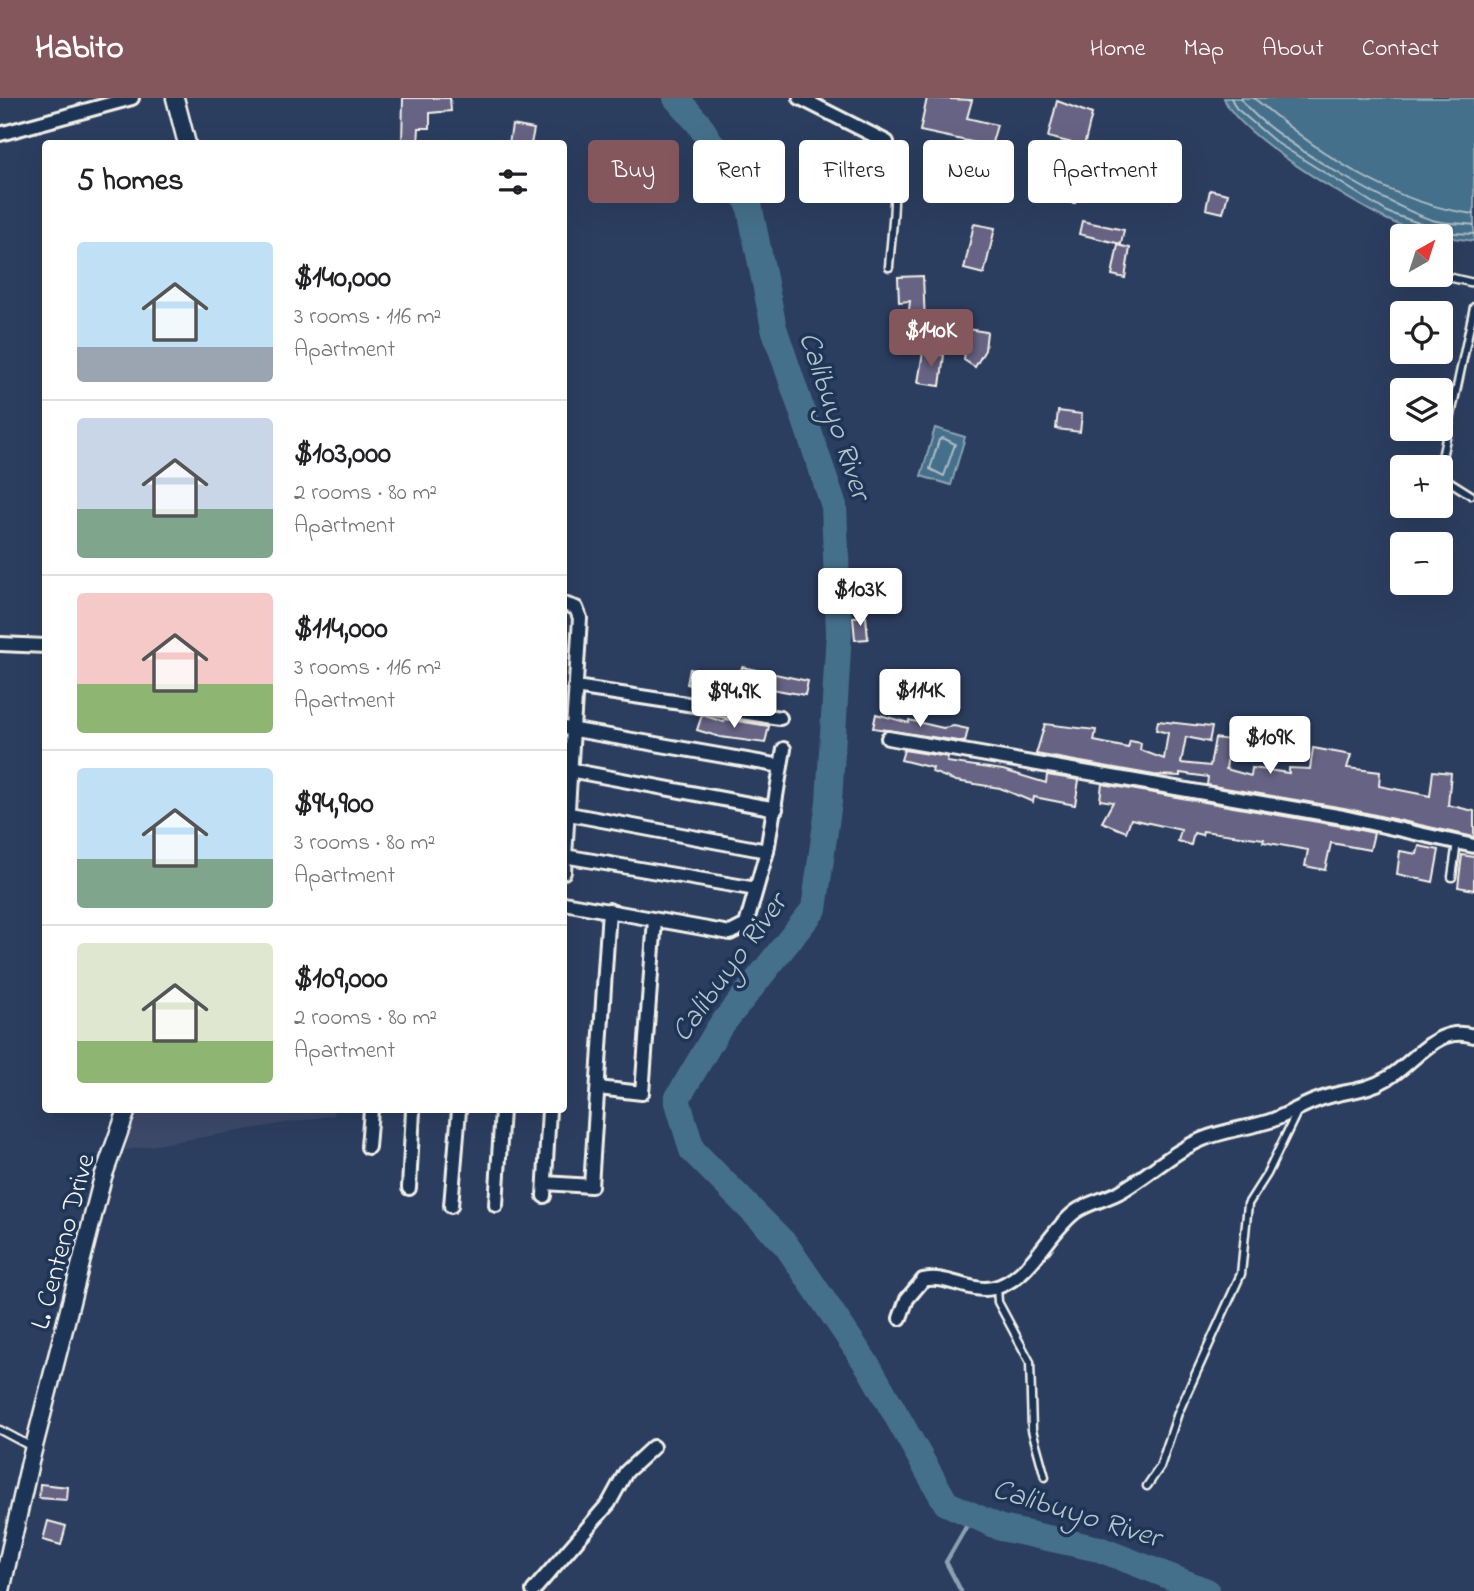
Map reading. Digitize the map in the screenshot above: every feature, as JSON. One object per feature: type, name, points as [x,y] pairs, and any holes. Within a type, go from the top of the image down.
[{"type":"street","points":[[0,134],[132,98]]},
{"type":"street","points":[[175,98],[186,140]]},
{"type":"street","points":[[800,98],[883,140]]},
{"type":"street","points":[[567,605],[576,608],[580,618],[570,670],[575,687],[568,728],[567,769],[776,809]]},
{"type":"street","points":[[0,644],[42,646]]},
{"type":"street","points":[[575,687],[780,718]]},
{"type":"street","points":[[568,728],[781,766]]},
{"type":"street","points":[[888,737],[1343,817],[1474,846]]},
{"type":"street","points":[[567,903],[730,933],[746,925],[767,851],[784,749]]},
{"type":"street","points":[[567,814],[767,851]]},
{"type":"street","points":[[567,856],[756,889]]},
{"type":"street","points":[[549,1113],[544,1189],[590,1186],[609,910]]},
{"type":"street","points":[[598,1088],[642,1093],[655,920]]},
{"type":"street","points":[[900,1318],[907,1299],[923,1280],[932,1278],[976,1289],[997,1288],[1007,1283],[1037,1256],[1076,1210],[1117,1194],[1201,1139],[1298,1110],[1321,1098],[1366,1088],[1390,1077],[1437,1038],[1452,1033],[1474,1036]]},
{"type":"street","name":"L. Centeno Drive","points":[[1,1591],[34,1448],[103,1177],[126,1113]]},
{"type":"street","points":[[368,1147],[371,1113]]},
{"type":"street","points":[[409,1188],[413,1113]]},
{"type":"street","points":[[451,1206],[460,1113]]},
{"type":"street","points":[[496,1205],[502,1113]]},
{"type":"street","points":[[533,1591],[609,1503],[626,1472],[653,1447]]},
{"type":"lane","points":[[889,267],[893,203]]},
{"type":"lane","points":[[1453,278],[1474,283]]},
{"type":"lane","points":[[1443,455],[1474,307]]},
{"type":"lane","points":[[1453,484],[1471,495]]},
{"type":"lane","points":[[1452,877],[1457,842]]},
{"type":"lane","points":[[1147,1486],[1160,1467],[1183,1401],[1241,1274],[1248,1204],[1267,1174],[1298,1110]]},
{"type":"lane","points":[[997,1288],[998,1302],[1030,1362],[1032,1430],[1045,1477]]},
{"type":"lane","points":[[0,1430],[34,1448]]},
{"type":"shaded area","points":[[137,1113],[334,1113],[334,1115],[125,1150]]},
{"type":"water","points":[[1224,98],[1474,98],[1474,241],[1453,238],[1453,224],[1398,224],[1386,219],[1347,198],[1270,147],[1232,112]]},
{"type":"water","points":[[935,428],[965,437],[951,485],[921,476]]},
{"type":"building","points":[[403,98],[450,98],[451,111],[430,113],[430,128],[419,128],[418,140],[402,140]]},
{"type":"building","points":[[927,98],[972,100],[967,118],[997,125],[993,140],[963,140],[920,131]]},
{"type":"building","points":[[1057,101],[1092,114],[1086,140],[1048,137]]},
{"type":"building","points":[[512,125],[534,129],[532,140],[510,140]]},
{"type":"building","points":[[1210,190],[1228,194],[1223,213],[1206,209]]},
{"type":"building","points":[[1082,221],[1124,230],[1121,244],[1079,234]]},
{"type":"building","points":[[974,224],[995,228],[984,274],[964,269]]},
{"type":"building","points":[[1118,245],[1130,248],[1125,278],[1112,275]]},
{"type":"building","points":[[923,276],[925,322],[908,319],[910,301],[899,302],[898,277]]},
{"type":"building","points":[[967,329],[987,332],[985,350],[975,367],[964,360]]},
{"type":"building","points":[[923,352],[944,355],[940,386],[918,383]]},
{"type":"building","points":[[1058,411],[1082,414],[1080,432],[1056,429]]},
{"type":"building","points":[[866,616],[868,639],[855,640],[853,617]]},
{"type":"building","points":[[742,667],[808,681],[805,695],[760,687],[758,706],[687,684],[690,669],[739,680]]},
{"type":"building","points":[[876,714],[909,723],[909,720],[943,728],[954,726],[968,729],[965,742],[873,728]]},
{"type":"building","points":[[702,715],[724,722],[725,719],[769,726],[765,743],[720,737],[697,730]]},
{"type":"building","points":[[1158,721],[1212,727],[1209,742],[1186,737],[1181,763],[1210,766],[1215,738],[1230,740],[1226,769],[1251,776],[1252,768],[1289,773],[1289,768],[1310,769],[1313,748],[1351,755],[1347,768],[1380,772],[1379,786],[1430,796],[1433,771],[1451,773],[1448,805],[1474,811],[1474,837],[1344,808],[1207,785],[1208,777],[1180,773],[1180,776],[1154,775],[1036,754],[1045,724],[1096,730],[1094,741],[1128,748],[1130,741],[1141,743],[1140,750],[1164,759],[1168,733],[1156,730]]},
{"type":"building","points":[[904,750],[948,757],[947,762],[1003,770],[1046,783],[1047,775],[1079,780],[1075,805],[1034,797],[1033,802],[1000,788],[956,781],[932,772],[933,768],[901,760]]},
{"type":"building","points":[[1102,784],[1374,833],[1370,850],[1331,843],[1325,870],[1305,866],[1308,850],[1263,842],[1264,839],[1203,831],[1202,835],[1194,833],[1191,845],[1178,841],[1181,830],[1131,819],[1126,832],[1102,822],[1113,802],[1100,800]]},
{"type":"building","points":[[1419,846],[1439,850],[1433,882],[1397,874],[1400,851],[1417,854]]},
{"type":"building","points":[[1462,855],[1474,857],[1474,890],[1458,887]]},
{"type":"building","points":[[40,1484],[68,1487],[67,1500],[39,1498]]},
{"type":"building","points":[[48,1521],[66,1526],[61,1545],[43,1540]]},
{"type":"waterway","name":"Calibuyo River","points":[[676,98],[699,124],[749,204],[774,328],[834,506],[839,632],[829,802],[814,909],[719,1028],[677,1099],[692,1150],[786,1245],[870,1369],[946,1503],[1001,1528],[1099,1549],[1207,1591]]},
{"type":"waterway","points":[[961,1591],[946,1562],[973,1515]]}]
